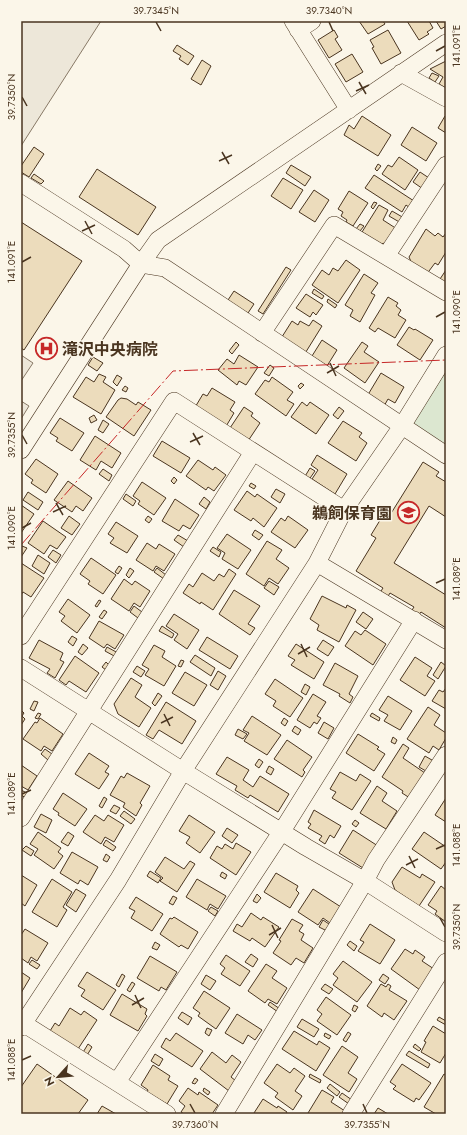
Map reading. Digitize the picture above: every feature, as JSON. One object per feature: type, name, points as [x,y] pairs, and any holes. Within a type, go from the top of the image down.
[{"type":"street","points":[[301,24],[349,110]]},
{"type":"street","points":[[21,450],[158,240],[446,43]]},
{"type":"street","points":[[401,73],[446,98]]},
{"type":"street","points":[[386,256],[446,165]]},
{"type":"street","points":[[21,183],[124,249],[141,264],[165,268],[446,455]]},
{"type":"street","points":[[262,333],[334,225],[446,292]]},
{"type":"street","points":[[167,1114],[22,1024],[118,880],[183,771],[317,563],[344,510],[402,426],[446,355]]},
{"type":"street","points":[[21,636],[174,401],[344,510]]},
{"type":"street","points":[[21,818],[253,452]]},
{"type":"street","points":[[317,563],[446,640]]},
{"type":"street","points":[[117,1082],[282,831],[414,620]]},
{"type":"street","points":[[21,668],[183,771],[306,847],[365,881],[446,933]]},
{"type":"street","points":[[224,1114],[365,881],[376,860],[446,755]]},
{"type":"street","points":[[351,1114],[446,962]]},
{"type":"green space","points":[[446,371],[446,448],[411,425]]},
{"type":"shaded area","points":[[21,21],[101,21],[21,146]]},
{"type":"shaded area","points":[[21,355],[33,363],[21,381]]},
{"type":"shaded area","points":[[21,401],[29,406],[21,419]]},
{"type":"building","points":[[359,21],[383,21],[385,24],[368,34]]},
{"type":"building","points":[[407,21],[429,21],[433,28],[427,32],[429,34],[419,40]]},
{"type":"building","points":[[436,21],[446,21],[446,26],[441,29]]},
{"type":"building","points":[[334,30],[338,37],[335,39],[342,50],[329,58],[318,40]]},
{"type":"building","points":[[388,30],[401,53],[381,64],[372,48],[374,47],[370,40]]},
{"type":"building","points":[[177,45],[194,56],[188,65],[179,59],[181,56],[173,51]]},
{"type":"building","points":[[352,54],[363,72],[346,82],[335,64]]},
{"type":"building","points":[[202,60],[211,66],[201,85],[191,79]]},
{"type":"building","points":[[446,61],[446,88],[439,84],[443,77],[430,69]]},
{"type":"building","points":[[432,73],[439,76],[435,82],[429,78]]},
{"type":"building","points":[[362,116],[391,135],[378,156],[344,135],[349,125],[354,129]]},
{"type":"building","points":[[446,116],[446,133],[438,128]]},
{"type":"building","points":[[412,127],[437,143],[426,161],[401,145]]},
{"type":"building","points":[[34,147],[44,154],[29,177],[21,172],[21,166]]},
{"type":"building","points":[[399,157],[418,170],[405,190],[382,174],[388,165],[392,167]]},
{"type":"building","points":[[378,164],[381,166],[377,171],[375,169]]},
{"type":"building","points":[[291,165],[311,177],[305,186],[286,173]]},
{"type":"building","points":[[97,169],[156,207],[138,235],[79,197]]},
{"type":"building","points":[[420,172],[429,178],[423,189],[413,182]]},
{"type":"building","points":[[34,174],[44,181],[41,184],[31,178]]},
{"type":"building","points":[[374,175],[414,201],[410,208],[406,205],[402,212],[365,188]]},
{"type":"building","points":[[283,178],[303,190],[291,209],[271,196]]},
{"type":"building","points":[[314,190],[329,200],[315,222],[299,212]]},
{"type":"building","points":[[349,191],[368,203],[353,226],[346,222],[347,220],[341,216],[343,212],[338,209]]},
{"type":"building","points":[[374,202],[377,203],[373,209],[371,207]]},
{"type":"building","points":[[379,205],[388,210],[383,220],[397,229],[389,242],[381,244],[362,232]]},
{"type":"building","points":[[392,211],[404,218],[401,223],[389,216]]},
{"type":"building","name":"滝沢中央病院","points":[[21,222],[82,261],[24,350],[21,348]]},
{"type":"building","points":[[360,224],[364,226],[360,231],[356,229]]},
{"type":"building","points":[[426,229],[435,236],[438,233],[443,237],[446,233],[446,252],[438,265],[435,263],[426,275],[413,266],[409,257]]},
{"type":"building","points":[[346,260],[360,270],[338,303],[312,285],[322,270],[329,275],[333,268],[338,271]]},
{"type":"building","points":[[286,267],[291,270],[263,314],[258,311]]},
{"type":"building","points":[[446,270],[446,283],[440,279]]},
{"type":"building","points":[[364,274],[378,283],[371,293],[375,295],[360,322],[350,316],[353,310],[345,305]]},
{"type":"building","points":[[314,289],[324,296],[322,299],[312,293]]},
{"type":"building","points":[[234,291],[254,304],[248,313],[226,303]]},
{"type":"building","points":[[306,294],[323,305],[316,315],[313,312],[310,317],[296,308]]},
{"type":"building","points":[[388,297],[398,303],[396,306],[401,310],[398,315],[406,320],[395,338],[378,328],[375,332],[369,328]]},
{"type":"building","points":[[328,299],[337,305],[335,308],[327,302]]},
{"type":"building","points":[[313,320],[322,326],[304,355],[280,340],[292,321],[298,325],[300,321],[309,326]]},
{"type":"building","points":[[409,327],[433,340],[420,360],[397,345]]},
{"type":"building","points":[[322,340],[337,350],[327,366],[312,356]]},
{"type":"building","points":[[236,342],[239,345],[232,354],[229,351]]},
{"type":"building","points":[[362,342],[368,346],[364,352],[379,362],[365,383],[344,368]]},
{"type":"building","points":[[239,355],[258,367],[246,385],[239,381],[237,385],[218,370],[227,359],[234,364]]},
{"type":"building","points":[[93,357],[103,363],[97,371],[88,365]]},
{"type":"building","points":[[270,365],[274,368],[269,376],[264,373]]},
{"type":"building","points":[[381,373],[404,387],[395,403],[388,399],[383,408],[366,398]]},
{"type":"building","points":[[99,374],[106,377],[103,382],[115,390],[101,414],[73,397],[86,377],[94,382]]},
{"type":"building","points":[[117,375],[122,378],[117,386],[113,382]]},
{"type":"building","points":[[272,377],[293,392],[287,400],[294,404],[286,416],[255,394],[265,380],[269,382]]},
{"type":"building","points":[[301,383],[304,385],[300,389],[298,386]]},
{"type":"building","points":[[125,386],[128,388],[126,392],[122,390]]},
{"type":"building","points":[[212,388],[235,402],[230,410],[234,413],[225,428],[194,409],[203,394],[207,396]]},
{"type":"building","points":[[121,398],[127,399],[136,405],[138,402],[151,410],[134,436],[106,417]]},
{"type":"building","points":[[302,402],[307,406],[310,402],[329,415],[316,434],[291,417]]},
{"type":"building","points":[[244,407],[253,413],[251,416],[260,423],[246,444],[228,431]]},
{"type":"building","points":[[339,407],[344,411],[338,419],[333,415]]},
{"type":"building","points":[[94,415],[97,420],[91,423],[89,418]]},
{"type":"building","points":[[60,418],[84,433],[72,451],[56,441],[58,438],[50,433]]},
{"type":"building","points":[[103,420],[109,424],[103,433],[98,430]]},
{"type":"building","points":[[343,421],[362,433],[359,437],[367,443],[356,461],[328,443]]},
{"type":"building","points":[[95,436],[121,453],[112,468],[101,461],[96,470],[80,460]]},
{"type":"building","points":[[162,441],[190,458],[181,473],[153,456]]},
{"type":"building","points":[[317,455],[347,474],[335,494],[312,479],[318,470],[311,465]]},
{"type":"building","points":[[36,459],[58,474],[46,493],[31,483],[33,480],[25,474]]},
{"type":"building","points":[[198,460],[213,470],[215,467],[226,475],[214,491],[208,487],[206,490],[186,476]]},
{"type":"building","points":[[423,462],[439,472],[436,476],[446,482],[446,517],[429,506],[394,563],[446,595],[446,628],[421,612],[417,617],[410,613],[414,607],[390,593],[387,598],[379,594],[383,588],[356,571],[376,538],[371,535],[385,512],[390,515]]},
{"type":"building","points":[[310,468],[315,471],[308,481],[304,478]]},
{"type":"building","points":[[103,469],[112,475],[109,481],[99,474]]},
{"type":"building","points":[[174,477],[177,480],[174,484],[171,481]]},
{"type":"building","points":[[68,481],[92,498],[83,511],[76,506],[72,512],[54,500]]},
{"type":"building","points":[[142,482],[166,498],[154,515],[138,504],[140,501],[133,496]]},
{"type":"building","points":[[251,483],[256,486],[254,489],[249,486]]},
{"type":"building","points":[[276,489],[285,494],[280,503],[271,497]]},
{"type":"building","points":[[247,491],[255,497],[257,494],[277,508],[264,527],[253,518],[251,521],[234,510]]},
{"type":"building","points":[[28,492],[43,502],[38,510],[23,500]]},
{"type":"building","points":[[126,494],[136,501],[133,506],[123,499]]},
{"type":"building","points":[[204,497],[210,502],[206,509],[199,504]]},
{"type":"building","points":[[175,499],[199,515],[190,529],[183,525],[179,531],[162,521]]},
{"type":"building","points":[[21,505],[34,514],[21,533]]},
{"type":"building","points":[[69,516],[80,524],[72,535],[61,528]]},
{"type":"building","points":[[148,516],[152,519],[149,523],[145,520]]},
{"type":"building","points":[[288,516],[308,530],[295,548],[271,532],[281,518],[285,521]]},
{"type":"building","points":[[43,521],[66,537],[57,549],[50,545],[44,554],[28,543]]},
{"type":"building","points":[[116,522],[138,536],[127,553],[110,543],[114,538],[108,534]]},
{"type":"building","points":[[255,530],[263,535],[259,540],[252,535]]},
{"type":"building","points":[[227,534],[251,550],[238,569],[222,559],[225,553],[217,548]]},
{"type":"building","points":[[178,535],[188,541],[184,547],[174,540]]},
{"type":"building","points":[[267,541],[282,550],[276,559],[289,568],[278,584],[269,578],[264,586],[246,574]]},
{"type":"building","points":[[147,543],[156,549],[159,544],[175,554],[164,571],[156,566],[153,571],[136,560]]},
{"type":"building","points":[[22,546],[27,548],[21,557],[21,548]]},
{"type":"building","points":[[213,547],[221,552],[219,557],[210,551]]},
{"type":"building","points":[[53,550],[61,555],[56,563],[48,557]]},
{"type":"building","points":[[38,555],[50,563],[44,574],[32,566]]},
{"type":"building","points":[[91,558],[116,575],[103,594],[88,584],[90,581],[80,574]]},
{"type":"building","points":[[21,563],[44,578],[31,597],[23,592],[21,595]]},
{"type":"building","points":[[119,566],[122,568],[118,574],[115,572]]},
{"type":"building","points":[[130,568],[134,571],[129,578],[126,575]]},
{"type":"building","points":[[157,568],[166,575],[164,579],[154,572]]},
{"type":"building","points":[[229,569],[236,574],[213,610],[183,593],[189,584],[193,587],[202,573],[214,581],[219,574],[224,577]]},
{"type":"building","points":[[124,579],[132,585],[135,581],[150,591],[140,607],[134,603],[129,611],[111,599]]},
{"type":"building","points":[[269,581],[279,587],[274,595],[264,588]]},
{"type":"building","points":[[234,590],[260,606],[248,624],[255,628],[250,635],[219,614]]},
{"type":"building","points":[[322,596],[346,608],[347,605],[356,610],[339,642],[317,630],[319,625],[310,619]]},
{"type":"building","points":[[68,599],[90,615],[77,633],[61,621],[65,616],[59,612]]},
{"type":"building","points":[[99,600],[101,601],[97,607],[95,606]]},
{"type":"building","points":[[134,606],[142,612],[138,618],[130,612]]},
{"type":"building","points":[[104,610],[107,612],[102,619],[99,617]]},
{"type":"building","points":[[363,612],[373,619],[366,629],[356,622]]},
{"type":"building","points":[[174,614],[199,630],[187,649],[174,640],[178,634],[166,626]]},
{"type":"building","points":[[99,621],[124,635],[115,649],[107,644],[104,648],[89,638]]},
{"type":"building","points":[[162,626],[174,634],[172,638],[159,631]]},
{"type":"building","points":[[365,630],[386,644],[373,665],[345,646],[355,631],[361,635]]},
{"type":"building","points":[[72,636],[77,639],[73,646],[68,642]]},
{"type":"building","points":[[207,637],[238,656],[230,669],[199,650]]},
{"type":"building","points":[[39,640],[63,653],[60,660],[64,662],[55,678],[47,673],[50,669],[29,658]]},
{"type":"building","points":[[323,640],[334,647],[328,656],[317,649]]},
{"type":"building","points":[[83,644],[88,648],[82,655],[78,652]]},
{"type":"building","points":[[296,644],[324,662],[314,679],[291,665],[295,660],[288,656]]},
{"type":"building","points":[[154,645],[165,651],[162,657],[176,666],[164,686],[145,675],[149,669],[142,665]]},
{"type":"building","points":[[107,647],[118,653],[116,657],[105,651]]},
{"type":"building","points":[[195,655],[215,668],[211,676],[190,662]]},
{"type":"building","points":[[75,656],[99,673],[86,692],[69,681],[66,685],[59,680]]},
{"type":"building","points":[[415,657],[432,668],[427,676],[435,681],[425,696],[400,680]]},
{"type":"building","points":[[181,660],[184,661],[181,667],[178,666]]},
{"type":"building","points":[[106,662],[109,665],[106,670],[102,667]]},
{"type":"building","points":[[441,662],[446,666],[438,679],[433,675]]},
{"type":"building","points":[[335,663],[358,676],[349,694],[353,697],[350,703],[339,696],[340,694],[323,685]]},
{"type":"building","points":[[137,666],[145,671],[141,677],[133,672]]},
{"type":"building","points":[[218,671],[226,676],[218,690],[210,685]]},
{"type":"building","points":[[185,672],[207,685],[194,706],[172,693]]},
{"type":"building","points":[[131,678],[142,685],[135,697],[151,708],[139,727],[118,714],[114,704]]},
{"type":"building","points":[[275,679],[303,698],[290,717],[273,706],[276,701],[265,694]]},
{"type":"building","points":[[305,684],[310,687],[306,695],[301,692]]},
{"type":"building","points":[[446,688],[446,709],[432,701],[439,690],[443,692]]},
{"type":"building","points":[[158,693],[162,696],[155,706],[152,703]]},
{"type":"building","points":[[313,694],[326,702],[317,716],[321,718],[317,724],[314,722],[310,728],[297,720]]},
{"type":"building","points":[[388,696],[412,711],[400,730],[384,721],[388,715],[379,710]]},
{"type":"building","points":[[34,701],[38,702],[34,711],[30,709]]},
{"type":"building","points":[[166,702],[196,721],[182,744],[159,730],[153,739],[146,735]]},
{"type":"building","points":[[428,707],[440,715],[434,725],[446,733],[446,738],[439,750],[433,746],[429,753],[407,739]]},
{"type":"building","points":[[21,710],[24,713],[22,716],[25,719],[21,725]]},
{"type":"building","points":[[38,713],[41,714],[38,719],[35,718]]},
{"type":"building","points":[[372,713],[380,718],[379,721],[370,716]]},
{"type":"building","points":[[252,716],[281,735],[267,755],[244,741],[249,733],[243,730]]},
{"type":"building","points":[[40,718],[63,734],[52,751],[44,746],[41,751],[23,739],[35,722],[37,723]]},
{"type":"building","points":[[284,718],[288,721],[285,726],[281,723]]},
{"type":"building","points":[[324,722],[334,728],[328,739],[318,733]]},
{"type":"building","points":[[295,726],[301,730],[298,735],[292,731]]},
{"type":"building","points":[[238,729],[247,734],[243,739],[235,735]]},
{"type":"building","points":[[358,734],[379,747],[377,749],[385,754],[374,771],[346,753]]},
{"type":"building","points":[[393,737],[397,740],[395,744],[391,742]]},
{"type":"building","points":[[287,740],[312,757],[303,770],[305,772],[302,777],[274,759]]},
{"type":"building","points":[[403,744],[409,748],[403,758],[425,773],[413,800],[402,793],[403,791],[382,777]]},
{"type":"building","points":[[45,749],[52,754],[48,760],[41,754]]},
{"type":"building","points":[[89,753],[109,766],[105,772],[109,774],[99,789],[75,774]]},
{"type":"building","points":[[425,756],[437,763],[431,774],[419,767]]},
{"type":"building","points":[[227,757],[249,770],[243,780],[253,787],[260,776],[289,794],[278,812],[250,795],[248,798],[235,790],[237,786],[216,774]]},
{"type":"building","points":[[259,759],[263,762],[259,768],[255,765]]},
{"type":"building","points":[[21,765],[37,776],[28,790],[21,786]]},
{"type":"building","points":[[269,766],[274,769],[271,775],[266,772]]},
{"type":"building","points":[[340,772],[356,781],[360,774],[371,781],[352,810],[332,798],[336,792],[330,789]]},
{"type":"building","points":[[127,773],[150,786],[140,803],[142,805],[136,816],[123,807],[125,803],[110,795],[121,776],[124,778]]},
{"type":"building","points":[[377,786],[387,793],[382,801],[397,811],[386,829],[360,813]]},
{"type":"building","points":[[21,790],[29,794],[26,798],[21,795]]},
{"type":"building","points":[[63,793],[87,809],[75,826],[58,815],[59,813],[53,809]]},
{"type":"building","points":[[104,797],[107,799],[102,808],[99,806]]},
{"type":"building","points":[[446,798],[446,822],[435,815]]},
{"type":"building","points":[[114,805],[120,808],[116,814],[110,811]]},
{"type":"building","points":[[314,810],[341,826],[334,838],[330,835],[325,844],[319,840],[322,836],[308,828],[311,824],[308,822]]},
{"type":"building","points":[[124,811],[135,819],[131,824],[120,816]]},
{"type":"building","points":[[41,814],[52,820],[46,833],[34,827]]},
{"type":"building","points":[[95,815],[104,821],[108,815],[124,825],[114,842],[105,837],[101,844],[83,832]]},
{"type":"building","points":[[189,815],[215,832],[200,853],[186,843],[190,837],[179,831]]},
{"type":"building","points":[[355,820],[359,823],[356,827],[352,824]]},
{"type":"building","points":[[227,828],[238,835],[232,843],[222,836]]},
{"type":"building","points":[[353,830],[378,846],[363,868],[339,853]]},
{"type":"building","points":[[38,832],[61,848],[58,852],[63,856],[54,869],[34,855],[38,849],[30,844]]},
{"type":"building","points":[[68,832],[74,836],[68,846],[61,842]]},
{"type":"building","points":[[424,832],[446,847],[446,862],[441,869],[412,849]]},
{"type":"building","points":[[106,840],[116,847],[113,851],[103,845]]},
{"type":"building","points":[[236,843],[251,852],[236,875],[210,858],[217,846],[222,849],[225,844],[233,849]]},
{"type":"building","points":[[26,846],[34,851],[31,856],[22,850]]},
{"type":"building","points":[[72,852],[98,867],[88,885],[80,880],[78,884],[60,873]]},
{"type":"building","points":[[106,854],[110,857],[107,862],[103,860]]},
{"type":"building","points":[[165,857],[184,869],[190,861],[195,864],[177,892],[160,881],[163,878],[155,872]]},
{"type":"building","points":[[402,867],[420,878],[422,874],[435,882],[419,906],[395,890],[392,882]]},
{"type":"building","points":[[150,871],[161,878],[158,883],[147,876]]},
{"type":"building","points":[[222,872],[227,875],[225,879],[220,876]]},
{"type":"building","points":[[276,873],[298,886],[296,890],[299,893],[290,908],[264,892]]},
{"type":"building","points":[[21,875],[37,885],[25,906],[21,903]]},
{"type":"building","points":[[52,879],[72,892],[63,907],[67,910],[57,927],[32,912]]},
{"type":"building","points":[[197,879],[226,896],[218,909],[210,904],[207,910],[186,897]]},
{"type":"building","points":[[441,886],[446,890],[446,922],[435,914],[437,911],[428,905]]},
{"type":"building","points":[[76,889],[86,895],[76,912],[66,905]]},
{"type":"building","points":[[313,889],[341,907],[330,923],[323,918],[318,925],[298,912]]},
{"type":"building","points":[[257,894],[261,898],[257,903],[253,901]]},
{"type":"building","points":[[173,896],[177,898],[173,905],[169,903]]},
{"type":"building","points":[[136,897],[163,914],[152,931],[131,918],[135,911],[129,908]]},
{"type":"building","points":[[211,907],[218,911],[215,916],[208,911]]},
{"type":"building","points":[[251,913],[261,920],[263,917],[279,927],[265,947],[252,938],[250,941],[233,931],[237,924],[242,927]]},
{"type":"building","points":[[174,917],[198,932],[188,949],[181,945],[179,947],[160,934],[170,918],[172,919]]},
{"type":"building","points":[[292,919],[303,925],[299,931],[304,934],[301,940],[313,948],[304,963],[296,958],[291,965],[273,953]]},
{"type":"building","points":[[323,920],[332,926],[329,932],[319,927]]},
{"type":"building","points":[[370,924],[395,940],[380,964],[358,951],[364,942],[360,940]]},
{"type":"building","points":[[25,929],[48,943],[37,961],[31,957],[28,963],[21,958],[21,935]]},
{"type":"building","points":[[350,941],[357,946],[354,951],[347,945]]},
{"type":"building","points":[[155,942],[160,945],[157,950],[152,948]]},
{"type":"building","points":[[405,949],[413,954],[415,950],[425,957],[422,961],[434,969],[420,990],[391,969]]},
{"type":"building","points":[[251,954],[258,959],[253,967],[245,962]]},
{"type":"building","points":[[226,955],[250,971],[240,986],[221,974],[225,968],[220,964]]},
{"type":"building","points":[[150,956],[177,972],[166,990],[161,987],[159,991],[137,978]]},
{"type":"building","points":[[32,960],[40,965],[37,969],[29,964]]},
{"type":"building","points":[[343,961],[372,982],[357,1002],[333,985],[338,978],[333,974]]},
{"type":"building","points":[[266,964],[277,971],[272,978],[287,988],[277,1004],[268,999],[265,1003],[248,991]]},
{"type":"building","points":[[21,972],[30,978],[21,993]]},
{"type":"building","points":[[87,972],[116,990],[103,1010],[81,996],[85,990],[78,986]]},
{"type":"building","points":[[122,974],[125,976],[119,987],[116,985]]},
{"type":"building","points":[[383,974],[389,978],[385,984],[379,980]]},
{"type":"building","points":[[206,975],[216,981],[210,990],[201,984]]},
{"type":"building","points":[[132,982],[135,984],[130,992],[127,990]]},
{"type":"building","points":[[325,984],[333,989],[329,994],[321,989]]},
{"type":"building","points":[[381,984],[386,987],[388,984],[391,986],[389,990],[407,1001],[394,1020],[384,1013],[382,1017],[367,1006]]},
{"type":"building","points":[[204,991],[230,1008],[216,1029],[198,1016],[200,1013],[193,1008]]},
{"type":"building","points":[[122,994],[147,1009],[145,1014],[147,1016],[138,1031],[110,1015]]},
{"type":"building","points":[[326,997],[351,1015],[337,1035],[317,1021],[322,1014],[317,1010]]},
{"type":"building","points":[[270,1002],[280,1009],[278,1012],[268,1005]]},
{"type":"building","points":[[354,1005],[358,1007],[355,1012],[352,1010]]},
{"type":"building","points":[[70,1008],[81,1015],[84,1011],[97,1020],[78,1049],[50,1031],[55,1023],[59,1026]]},
{"type":"building","points":[[182,1012],[192,1018],[188,1025],[178,1018]]},
{"type":"building","points":[[237,1014],[262,1030],[255,1040],[248,1035],[243,1044],[225,1033]]},
{"type":"building","points":[[439,1017],[446,1021],[446,1025],[437,1020]]},
{"type":"building","points":[[302,1019],[319,1029],[314,1037],[297,1027]]},
{"type":"building","points":[[433,1026],[446,1034],[446,1053],[440,1063],[421,1052],[426,1042],[424,1041]]},
{"type":"building","points":[[207,1028],[212,1030],[209,1036],[205,1033]]},
{"type":"building","points":[[294,1031],[317,1045],[319,1041],[330,1048],[316,1071],[282,1049]]},
{"type":"building","points":[[348,1032],[351,1034],[346,1042],[343,1040]]},
{"type":"building","points":[[176,1033],[203,1051],[192,1067],[161,1047],[166,1038],[170,1041]]},
{"type":"building","points":[[325,1033],[331,1036],[329,1039],[324,1036]]},
{"type":"building","points":[[88,1044],[92,1047],[86,1057],[82,1054]]},
{"type":"building","points":[[415,1044],[421,1049],[419,1051],[413,1047]]},
{"type":"building","points":[[342,1046],[358,1057],[348,1073],[357,1079],[349,1092],[323,1075]]},
{"type":"building","points":[[409,1051],[430,1064],[428,1068],[406,1055]]},
{"type":"building","points":[[212,1052],[226,1063],[232,1055],[241,1062],[231,1077],[236,1081],[229,1091],[200,1069]]},
{"type":"building","points":[[155,1054],[163,1059],[159,1066],[151,1061]]},
{"type":"building","points":[[37,1064],[88,1100],[78,1114],[21,1114],[21,1087]]},
{"type":"building","points":[[277,1064],[290,1073],[294,1068],[305,1076],[295,1091],[302,1096],[293,1110],[275,1097],[278,1093],[264,1083]]},
{"type":"building","points":[[402,1064],[431,1083],[419,1100],[416,1098],[414,1102],[393,1089],[396,1086],[390,1082]]},
{"type":"building","points":[[153,1065],[170,1076],[168,1080],[178,1086],[167,1104],[147,1092],[148,1090],[141,1085]]},
{"type":"building","points":[[310,1074],[321,1080],[320,1083],[309,1077]]},
{"type":"building","points":[[444,1074],[446,1075],[446,1114],[436,1114],[424,1107]]},
{"type":"building","points":[[195,1078],[198,1080],[195,1084],[192,1083]]},
{"type":"building","points":[[330,1084],[340,1092],[337,1096],[327,1088]]},
{"type":"building","points":[[188,1088],[198,1095],[199,1092],[218,1105],[212,1114],[184,1114],[181,1112],[185,1106],[179,1101]]},
{"type":"building","points":[[204,1088],[210,1092],[208,1095],[203,1091]]},
{"type":"building","points":[[322,1090],[334,1097],[331,1102],[345,1111],[343,1114],[308,1113]]},
{"type":"building","points":[[342,1093],[352,1100],[349,1104],[339,1097]]},
{"type":"building","points":[[263,1099],[277,1108],[278,1106],[287,1112],[286,1114],[255,1114],[254,1113]]},
{"type":"building","points":[[102,1106],[116,1114],[97,1114]]},
{"type":"building","points":[[378,1108],[388,1114],[374,1114]]},
{"type":"power","points":[[21,545],[173,371],[446,360]]},
{"type":"place","name":"滝沢中央病院","points":[[47,349]]},
{"type":"place","name":"鵜飼保育園","points":[[408,513]]}]
